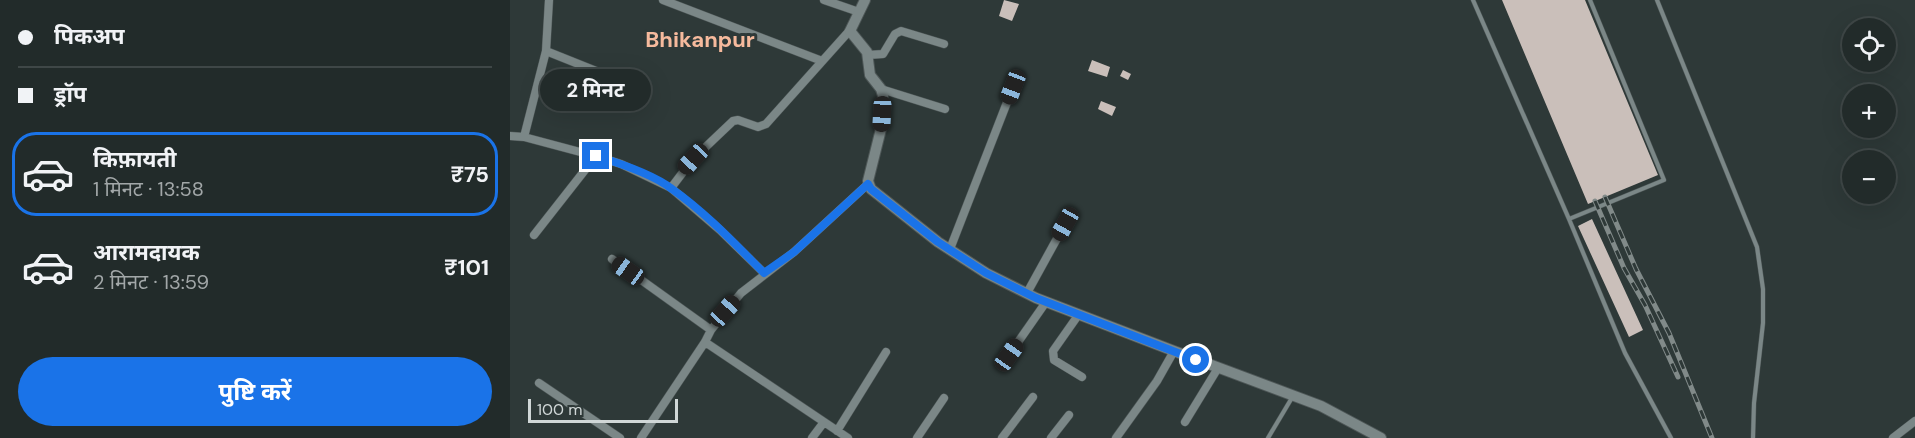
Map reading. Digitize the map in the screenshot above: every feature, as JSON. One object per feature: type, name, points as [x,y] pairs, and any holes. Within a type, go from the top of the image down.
[{"type":"street","points":[[524,137],[546,51],[549,0]]},
{"type":"street","points":[[663,0],[822,61]]},
{"type":"street","points":[[824,0],[859,12]]},
{"type":"street","points":[[671,188],[693,159],[733,122],[741,120],[758,127],[766,124],[851,29],[865,0]]},
{"type":"street","points":[[641,438],[711,330],[741,293],[794,252],[868,184],[881,129],[883,96],[881,89],[870,75],[868,55],[852,34],[851,29]]},
{"type":"street","points":[[868,55],[882,54],[895,34],[901,31],[944,44]]},
{"type":"street","points":[[546,51],[602,73]]},
{"type":"street","points":[[950,249],[1013,87]]},
{"type":"street","points":[[881,89],[945,109]]},
{"type":"street","points":[[510,136],[524,137],[621,164],[671,188],[720,230],[764,273]]},
{"type":"street","points":[[534,235],[596,156]]},
{"type":"street","points":[[868,184],[871,189],[950,249],[986,273],[1046,302],[1321,406],[1373,436]]},
{"type":"street","points":[[1027,293],[1065,224]]},
{"type":"street","points":[[612,259],[711,330]]},
{"type":"street","points":[[1009,355],[1046,302]]},
{"type":"street","points":[[1079,314],[1053,351],[1052,356],[1054,360],[1082,377]]},
{"type":"street","points":[[705,342],[848,438]]},
{"type":"street","points":[[1116,438],[1157,381],[1174,351]]},
{"type":"street","points":[[837,430],[886,352]]},
{"type":"street","points":[[1185,422],[1218,368]]},
{"type":"street","points":[[539,383],[620,438]]},
{"type":"street","points":[[1002,438],[1033,397]]},
{"type":"street","points":[[917,438],[944,398]]},
{"type":"street","points":[[1051,438],[1069,415]]},
{"type":"street","points":[[1893,438],[1915,421]]},
{"type":"street","points":[[812,438],[824,422]]},
{"type":"lane","points":[[1473,0],[1625,353],[1671,438]]},
{"type":"lane","points":[[1569,219],[1664,180],[1590,0]]},
{"type":"lane","points":[[1657,0],[1757,247],[1763,289],[1753,438]]},
{"type":"lane","points":[[1268,438],[1294,396]]},
{"type":"building","points":[[1004,0],[1019,4],[1012,21],[999,16]]},
{"type":"building","points":[[1502,0],[1585,0],[1658,175],[1588,204]]},
{"type":"building","points":[[1092,60],[1110,67],[1107,77],[1088,71]]},
{"type":"building","points":[[1123,70],[1131,74],[1128,80],[1120,76]]},
{"type":"building","points":[[1101,101],[1116,107],[1112,116],[1098,109]]},
{"type":"building","points":[[1592,219],[1643,330],[1629,337],[1578,226]]},
{"type":"railway","points":[[1605,197],[1636,269],[1669,333],[1712,438]]},
{"type":"railway","points":[[1595,201],[1624,268],[1645,305],[1678,377]]},
{"type":"district","name":"Bhikanpur","points":[[700,39]]},
{"type":"route","points":[[596,156],[621,164],[671,188],[720,230],[764,273],[794,252],[868,184],[871,189],[938,242],[986,273],[1036,298],[1196,360]]}]
